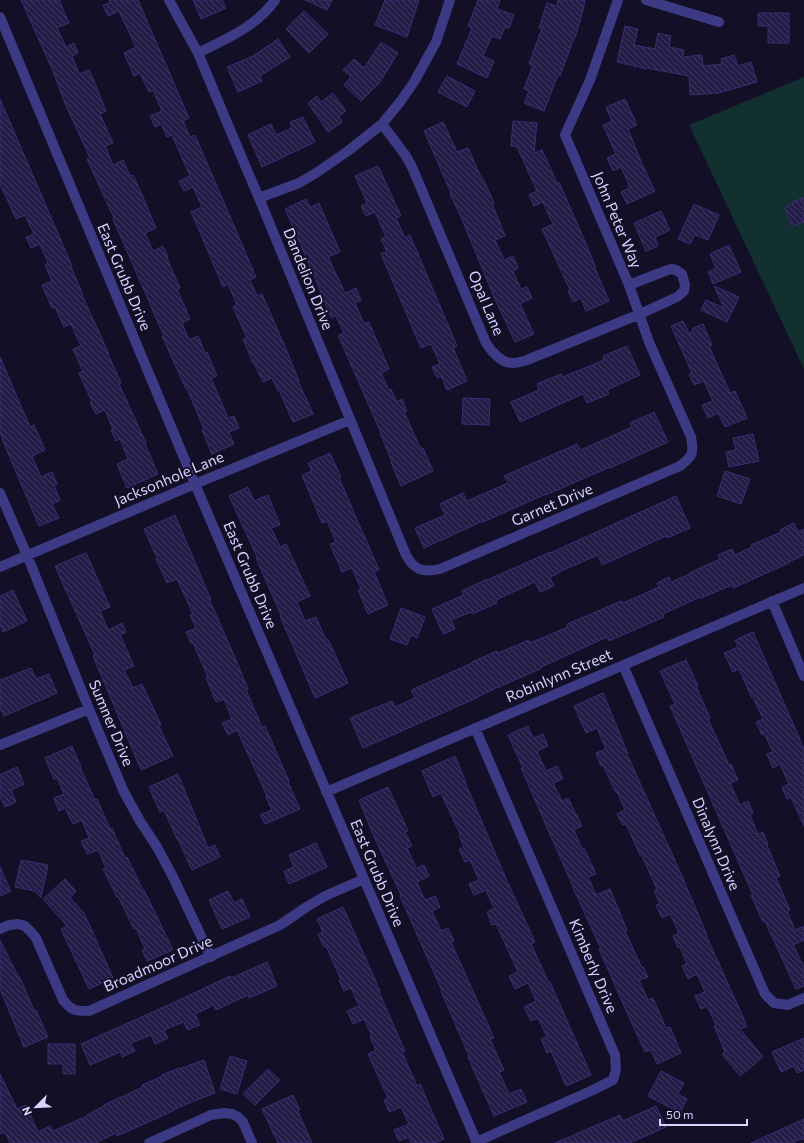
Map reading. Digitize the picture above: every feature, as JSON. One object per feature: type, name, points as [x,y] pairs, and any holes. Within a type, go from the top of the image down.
[{"type":"street","name":"Dandelion Drive","points":[[169,0],[198,53],[408,560],[418,569]]},
{"type":"street","points":[[198,53],[240,32],[255,22],[275,0]]},
{"type":"street","points":[[259,198],[299,183],[316,173],[348,151],[382,124],[414,82],[436,42],[450,0]]},
{"type":"street","name":"John Peter Way","points":[[618,0],[590,80],[565,135],[629,285],[649,342],[690,437],[693,446],[692,453]]},
{"type":"street","points":[[646,0],[719,22]]},
{"type":"street","name":"East Grubb Drive","points":[[0,17],[195,484],[477,1142]]},
{"type":"street","name":"Opal Lane","points":[[382,124],[406,156],[412,168],[486,343],[495,355],[512,363],[519,362],[640,314],[677,297],[684,291],[685,285],[679,272],[671,269],[665,270],[629,285]]},
{"type":"street","name":"Jacksonhole Lane","points":[[0,567],[350,420]]},
{"type":"street","name":"Garnet Drive","points":[[418,569],[425,571],[440,569],[680,466],[689,460],[692,453]]},
{"type":"street","name":"Sumner Drive","points":[[0,493],[124,792],[140,821],[158,847],[211,957]]},
{"type":"street","name":"Robinlynn Street","points":[[326,792],[804,588]]},
{"type":"street","points":[[772,601],[804,676]]},
{"type":"street","name":"Dinalynn Drive","points":[[623,665],[765,994],[774,1004],[788,1005],[804,998]]},
{"type":"street","points":[[0,745],[89,709]]},
{"type":"street","name":"Kimberly Drive","points":[[475,728],[615,1055],[616,1070],[613,1080],[477,1142]]},
{"type":"street","name":"Broadmoor Drive","points":[[0,929],[9,925],[18,924],[25,926],[36,938],[67,1006],[74,1011],[89,1011],[280,925],[325,896],[364,879]]},
{"type":"street","points":[[149,1143],[211,1115],[224,1112],[238,1117],[243,1122],[252,1143]]},
{"type":"green space","points":[[804,77],[804,369],[689,125]]},
{"type":"building","points":[[21,0],[59,0],[69,23],[57,28],[66,47],[74,43],[78,53],[72,56],[79,74],[89,70],[94,81],[106,111],[100,114],[113,143],[105,146],[113,165],[123,160],[130,176],[133,175],[144,199],[156,228],[145,233],[153,251],[163,246],[168,257],[167,258],[180,288],[177,289],[190,319],[182,323],[189,340],[198,336],[205,353],[207,352],[217,376],[211,378],[228,418],[234,416],[239,428],[229,432],[234,444],[212,454],[202,430],[204,429],[162,336],[164,336],[113,219],[114,218],[87,159],[90,158]]},
{"type":"building","points":[[109,0],[138,0],[189,118],[183,121],[190,137],[195,135],[256,277],[250,280],[257,296],[262,294],[313,414],[293,422],[272,378],[263,382],[253,363],[243,339],[247,338],[233,307],[237,305],[228,284],[223,287],[191,212],[202,207],[193,187],[184,191],[179,181],[190,176],[172,135],[167,137],[161,124],[155,127],[150,116],[162,111],[153,90],[149,92],[140,73],[134,76],[124,53],[136,47],[119,11],[108,16],[103,5],[110,3]]},
{"type":"building","points":[[193,0],[222,0],[226,8],[201,19]]},
{"type":"building","points":[[305,0],[332,0],[327,10]]},
{"type":"building","points":[[385,0],[419,0],[407,37],[375,25]]},
{"type":"building","points":[[478,0],[500,0],[497,9],[514,15],[509,28],[505,27],[500,39],[492,36],[483,56],[494,61],[487,78],[457,64],[472,28],[468,26]]},
{"type":"building","points":[[558,0],[585,0],[575,38],[544,111],[524,103],[529,91],[524,89],[533,65],[529,64],[542,28],[539,28],[547,3],[557,6]]},
{"type":"building","points":[[304,11],[328,34],[309,53],[286,29]]},
{"type":"building","points":[[758,13],[789,13],[789,43],[768,43],[768,26],[758,26]]},
{"type":"building","points":[[625,26],[638,29],[634,45],[655,49],[658,33],[671,36],[669,47],[684,50],[683,57],[702,55],[703,66],[722,64],[721,59],[734,55],[738,66],[751,62],[757,82],[719,93],[690,95],[689,76],[646,69],[617,62]]},
{"type":"building","points":[[278,39],[290,57],[260,76],[262,81],[238,92],[227,67],[253,56]]},
{"type":"building","points":[[381,42],[398,53],[380,82],[361,101],[344,85],[351,77],[343,70],[354,59],[364,68]]},
{"type":"building","points":[[447,76],[475,91],[467,107],[438,92]]},
{"type":"building","points":[[333,93],[346,111],[339,116],[342,122],[328,132],[308,103],[317,96],[321,102]]},
{"type":"building","points":[[0,99],[72,266],[71,267],[82,295],[109,354],[121,383],[119,384],[146,443],[145,444],[158,474],[127,488],[117,464],[128,459],[120,439],[116,441],[105,410],[96,414],[90,403],[92,402],[79,373],[83,371],[73,349],[81,346],[71,324],[64,327],[55,307],[52,308],[42,285],[52,281],[45,265],[48,263],[40,244],[31,248],[26,237],[34,234],[25,215],[16,219],[0,184]]},
{"type":"building","points":[[625,99],[637,125],[628,129],[655,191],[627,204],[621,192],[630,188],[621,167],[613,171],[607,158],[616,154],[603,125],[612,121],[606,107]]},
{"type":"building","points":[[303,117],[315,142],[262,167],[248,135],[271,124],[276,135],[292,128],[290,122]]},
{"type":"building","points":[[513,121],[537,123],[534,153],[542,150],[557,183],[559,182],[609,301],[586,311],[581,298],[573,302],[568,291],[570,290],[542,229],[553,224],[543,202],[534,206],[529,195],[537,191],[517,147],[511,146]]},
{"type":"building","points":[[443,122],[457,152],[468,148],[494,203],[492,203],[505,236],[495,240],[504,260],[513,256],[518,268],[513,271],[521,289],[527,287],[532,298],[520,304],[534,334],[515,342],[494,297],[424,131]]},
{"type":"building","points":[[378,166],[401,216],[396,218],[405,238],[410,235],[457,346],[453,348],[467,381],[447,390],[441,376],[437,378],[432,367],[440,364],[431,344],[421,348],[381,254],[387,252],[381,239],[386,237],[375,212],[366,216],[361,206],[367,203],[355,176]]},
{"type":"building","points":[[804,198],[804,222],[792,226],[785,207],[793,204],[792,202]]},
{"type":"building","points":[[306,199],[310,207],[319,203],[340,252],[328,257],[345,293],[356,288],[361,300],[355,303],[364,324],[369,322],[389,369],[381,373],[389,390],[391,389],[397,402],[402,399],[407,411],[404,412],[433,471],[401,486],[381,433],[338,335],[344,333],[336,316],[331,318],[285,209]]},
{"type":"building","points":[[694,204],[719,215],[708,240],[695,235],[690,244],[678,239]]},
{"type":"building","points":[[661,211],[670,230],[655,237],[658,246],[646,251],[634,223]]},
{"type":"building","points":[[729,245],[741,272],[713,284],[708,272],[716,268],[710,254]]},
{"type":"building","points":[[714,286],[739,297],[727,322],[701,310],[706,300],[724,308]]},
{"type":"building","points":[[683,321],[690,335],[693,328],[703,324],[712,345],[709,346],[730,393],[735,391],[747,418],[725,427],[718,413],[708,418],[702,405],[713,401],[704,381],[694,385],[689,374],[692,373],[671,326]]},
{"type":"building","points":[[627,346],[640,375],[607,390],[609,394],[587,403],[583,394],[520,422],[511,402],[539,390],[537,384],[561,374],[563,377],[604,360],[603,356]]},
{"type":"building","points":[[0,357],[30,427],[34,425],[45,450],[32,456],[41,477],[52,472],[57,484],[54,485],[60,500],[52,504],[59,518],[39,526],[0,432]]},
{"type":"building","points":[[463,398],[490,399],[489,425],[462,424]]},
{"type":"building","points":[[654,412],[668,442],[483,521],[424,548],[415,528],[445,515],[440,504],[463,493],[467,501],[508,483],[504,476],[577,444],[580,450],[592,445],[632,427],[630,423]]},
{"type":"building","points":[[753,434],[759,461],[729,467],[726,452],[736,450],[733,438]]},
{"type":"building","points":[[330,453],[341,477],[339,478],[379,570],[374,572],[388,605],[368,614],[358,590],[361,589],[352,568],[342,572],[330,544],[336,542],[327,521],[322,523],[302,475],[312,471],[308,463]]},
{"type":"building","points":[[725,471],[750,479],[741,504],[717,496]]},
{"type":"building","points":[[248,487],[254,501],[268,495],[280,525],[271,528],[280,547],[286,544],[310,596],[297,602],[305,621],[316,617],[348,683],[315,698],[256,558],[257,557],[229,496]]},
{"type":"building","points":[[676,496],[690,528],[667,538],[666,536],[602,565],[598,555],[550,577],[554,586],[540,592],[535,582],[496,600],[497,603],[472,614],[471,612],[451,620],[455,629],[443,634],[432,609],[464,595],[462,591]]},
{"type":"building","points":[[175,515],[248,689],[246,690],[262,727],[265,726],[300,809],[265,824],[260,815],[272,810],[266,797],[267,796],[237,730],[228,735],[222,723],[232,719],[224,699],[216,702],[206,678],[208,677],[193,643],[191,643],[186,632],[196,628],[190,615],[193,614],[177,579],[167,583],[144,529]]},
{"type":"building","points":[[794,523],[798,532],[804,529],[804,555],[789,563],[733,588],[732,585],[701,598],[700,597],[663,614],[664,617],[609,641],[607,637],[481,696],[363,748],[350,718],[392,701],[395,707],[415,698],[411,690],[497,651],[498,653],[529,640],[530,643],[568,627],[567,624],[621,601],[623,603],[659,587],[657,583],[669,577],[671,582],[690,574],[689,573],[720,559],[718,555],[732,549],[735,555],[752,547],[751,545],[781,532],[780,530]]},
{"type":"building","points":[[86,553],[110,607],[100,611],[108,630],[122,623],[126,632],[120,635],[134,666],[124,670],[133,688],[142,684],[161,725],[159,726],[173,756],[141,770],[93,656],[95,655],[55,566]]},
{"type":"building","points":[[13,590],[27,621],[3,632],[0,624],[0,596]]},
{"type":"building","points":[[401,608],[425,617],[417,638],[411,635],[407,645],[390,639]]},
{"type":"building","points":[[753,632],[804,749],[804,826],[791,797],[787,799],[782,787],[789,784],[780,764],[773,768],[767,754],[773,752],[764,733],[762,735],[756,722],[763,719],[753,697],[752,698],[739,669],[733,672],[724,653],[738,647],[735,640]]},
{"type":"building","points":[[686,660],[710,718],[708,719],[729,765],[731,764],[738,780],[730,783],[740,805],[748,801],[753,813],[750,815],[758,834],[763,832],[780,876],[776,878],[790,910],[787,911],[795,930],[804,926],[804,940],[793,945],[804,967],[804,986],[796,989],[765,921],[763,922],[751,895],[753,895],[670,706],[675,704],[660,671]]},
{"type":"building","points":[[31,668],[36,679],[49,674],[57,693],[4,716],[0,708],[0,680]]},
{"type":"building","points":[[603,693],[627,754],[747,1026],[740,1029],[763,1057],[740,1076],[722,1054],[725,1052],[714,1026],[716,1025],[707,1006],[701,1009],[695,996],[705,992],[697,974],[688,979],[682,966],[687,964],[680,947],[678,948],[673,936],[679,933],[670,914],[662,918],[656,905],[660,904],[654,891],[657,889],[626,824],[623,825],[617,814],[625,810],[603,765],[601,766],[596,753],[606,749],[597,728],[586,733],[574,706]]},
{"type":"building","points":[[528,726],[533,738],[543,734],[548,746],[537,751],[546,771],[557,766],[563,779],[553,783],[562,801],[568,798],[582,826],[574,830],[582,849],[584,848],[596,874],[588,877],[596,895],[610,889],[627,930],[625,931],[642,968],[643,967],[648,977],[639,980],[648,1000],[653,998],[666,1028],[670,1027],[681,1053],[657,1064],[651,1050],[645,1052],[624,1006],[599,949],[601,949],[574,890],[508,735]]},
{"type":"building","points":[[72,746],[95,800],[97,799],[110,829],[112,828],[125,858],[127,857],[173,950],[147,961],[142,950],[145,949],[136,928],[134,929],[103,869],[106,868],[98,850],[87,854],[81,841],[89,838],[82,820],[73,824],[65,808],[59,811],[54,798],[64,794],[57,778],[54,779],[45,758]]},
{"type":"building","points":[[455,756],[507,881],[535,942],[531,944],[549,983],[550,982],[591,1075],[566,1086],[551,1051],[547,1053],[541,1039],[547,1037],[538,1018],[531,1021],[524,1007],[536,1001],[528,983],[515,989],[509,976],[518,972],[496,924],[492,925],[487,912],[494,908],[486,890],[474,895],[469,884],[479,880],[470,860],[465,862],[459,849],[464,847],[459,835],[460,834],[441,793],[433,797],[422,771]]},
{"type":"building","points":[[17,767],[24,784],[11,790],[16,802],[5,807],[0,797],[0,775]]},
{"type":"building","points":[[178,774],[208,848],[215,845],[220,857],[192,870],[164,810],[160,812],[149,787]]},
{"type":"building","points":[[388,787],[408,831],[405,832],[412,846],[407,848],[416,868],[424,865],[429,876],[417,882],[425,900],[435,896],[440,907],[432,911],[441,931],[448,928],[454,941],[451,942],[494,1038],[490,1039],[504,1070],[499,1072],[509,1094],[521,1089],[527,1102],[494,1116],[468,1057],[469,1056],[442,991],[400,896],[401,895],[359,800]]},
{"type":"building","points":[[316,843],[327,867],[289,884],[284,871],[294,867],[289,855]]},
{"type":"building","points":[[21,860],[48,865],[41,898],[35,891],[15,887]]},
{"type":"building","points":[[0,867],[11,891],[0,896]]},
{"type":"building","points":[[65,879],[76,891],[70,898],[84,913],[113,978],[89,989],[61,929],[67,926],[43,899]]},
{"type":"building","points":[[228,891],[234,903],[242,899],[250,917],[222,929],[209,900]]},
{"type":"building","points":[[343,907],[405,1051],[402,1052],[417,1086],[420,1084],[444,1139],[435,1143],[411,1143],[409,1137],[399,1141],[394,1130],[409,1124],[401,1107],[389,1112],[384,1100],[388,1098],[368,1054],[376,1050],[370,1037],[372,1036],[364,1019],[353,1024],[347,1011],[359,1006],[351,988],[344,991],[339,980],[341,980],[326,946],[324,947],[318,934],[323,932],[317,919]]},
{"type":"building","points":[[0,940],[19,976],[34,1010],[36,1010],[48,1037],[24,1047],[0,989]]},
{"type":"building","points":[[267,962],[277,986],[249,998],[248,995],[216,1010],[214,1005],[195,1014],[200,1025],[187,1030],[184,1022],[164,1030],[168,1038],[155,1044],[151,1035],[131,1043],[135,1051],[122,1057],[120,1052],[90,1065],[81,1044],[230,976],[231,978]]},
{"type":"building","points":[[804,1038],[804,1070],[797,1073],[794,1066],[781,1072],[772,1052]]},
{"type":"building","points":[[48,1044],[75,1044],[75,1074],[63,1074],[63,1064],[48,1064]]},
{"type":"building","points":[[230,1056],[247,1061],[237,1094],[220,1089]]},
{"type":"building","points":[[204,1060],[215,1093],[173,1110],[117,1136],[116,1133],[96,1143],[10,1143],[5,1132],[0,1134],[0,1074],[17,1109],[26,1105],[38,1132],[50,1126],[53,1131],[87,1116],[104,1105],[143,1087],[142,1085],[163,1076],[162,1075]]},
{"type":"building","points":[[268,1069],[280,1080],[255,1105],[243,1094]]},
{"type":"building","points":[[661,1071],[684,1083],[678,1094],[687,1099],[680,1113],[648,1096]]},
{"type":"building","points":[[293,1095],[300,1110],[298,1111],[312,1143],[278,1143],[262,1109]]},
{"type":"building","points":[[656,1106],[666,1127],[630,1143],[555,1143],[620,1115],[623,1121]]},
{"type":"building","points":[[804,1119],[804,1139],[794,1141],[795,1143],[751,1143]]}]
